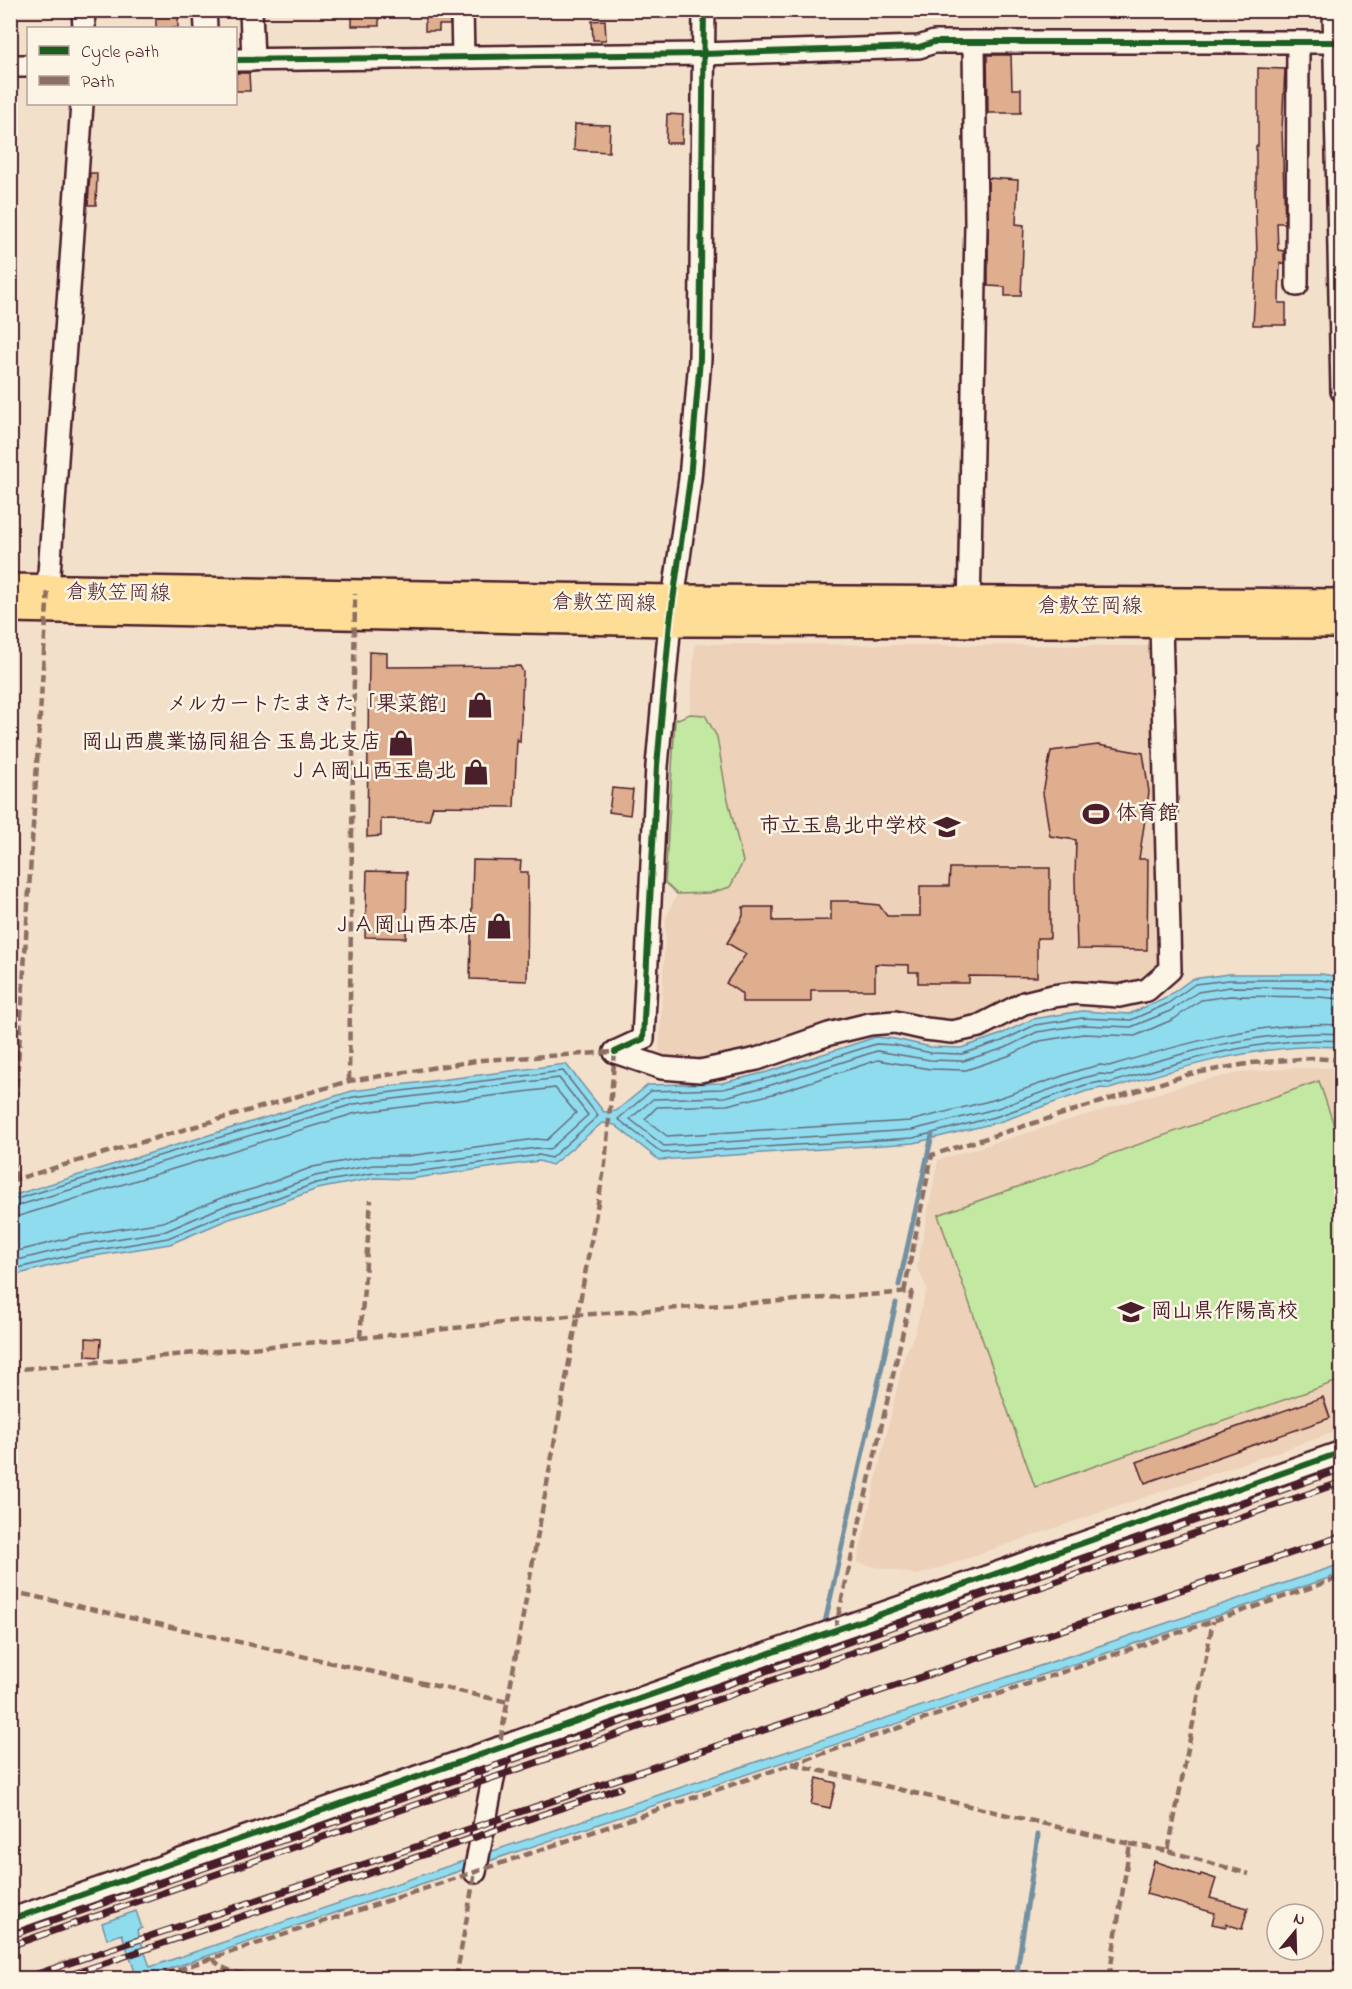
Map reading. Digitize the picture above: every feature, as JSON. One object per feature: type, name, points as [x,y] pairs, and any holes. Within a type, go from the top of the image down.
[{"type":"main road","name":"倉敷笠岡線","points":[[10,588],[672,611]]},
{"type":"main road","name":"倉敷笠岡線","points":[[1164,613],[1341,603]]},
{"type":"main road","name":"倉敷笠岡線","points":[[10,608],[1164,613],[1341,624]]},
{"type":"street","points":[[83,10],[84,27]]},
{"type":"street","points":[[205,10],[206,27]]},
{"type":"street","points":[[251,10],[244,60],[703,54],[919,47],[934,42],[1338,42]]},
{"type":"street","points":[[462,10],[463,57]]},
{"type":"street","points":[[704,10],[700,359],[690,478],[672,611],[657,766],[644,1039],[615,1052],[662,1068],[700,1071],[757,1059],[829,1034],[870,1024],[895,1022],[952,1032],[979,1026],[1024,1003],[1053,996],[1076,993],[1119,996],[1147,990],[1170,970],[1164,613]]},
{"type":"street","points":[[1334,10],[1338,42],[1341,391]]},
{"type":"street","points":[[969,612],[976,224],[974,42]]},
{"type":"street","points":[[1297,285],[1298,42]]},
{"type":"street","points":[[10,66],[27,66]]},
{"type":"street","points":[[48,588],[82,105]]},
{"type":"street","points":[[10,1920],[1341,1452]]},
{"type":"street","points":[[476,1864],[499,1748]]},
{"type":"shaded area","name":"市立玉島北中学校","points":[[695,644],[1155,646],[1164,964],[1146,982],[965,1023],[780,1044],[679,1063],[659,1056],[666,917],[677,894],[710,893],[726,791],[717,737],[705,715],[690,714]]},
{"type":"shaded area","name":"岡山県作陽高校","points":[[1296,1068],[1341,1068],[1341,1430],[918,1575],[857,1563],[904,1357],[914,1335],[927,1288],[917,1267],[938,1160],[1195,1082],[1245,1072]]},
{"type":"green space","points":[[690,714],[705,715],[717,737],[726,791],[743,862],[730,887],[710,893],[677,894],[665,883],[675,720]]},
{"type":"green space","name":"岡山県作陽高校","points":[[1319,1081],[1341,1146],[1341,1380],[1035,1487],[938,1215]]},
{"type":"water","points":[[1229,974],[1321,974],[1341,977],[1341,1047],[1282,1049],[1224,1058],[1109,1089],[1087,1091],[999,1122],[914,1143],[659,1160],[615,1125],[602,1123],[552,1165],[539,1161],[409,1179],[375,1178],[317,1189],[229,1219],[170,1244],[81,1258],[11,1276],[11,1196],[352,1091],[566,1064],[604,1112],[616,1111],[648,1085],[722,1083],[767,1072],[876,1037],[931,1047],[961,1048],[999,1035],[1033,1019],[1082,1011],[1129,1014],[1164,999],[1192,979]]},
{"type":"water","points":[[1341,1564],[1341,1574],[142,1978],[115,1978],[135,1972],[122,1934],[107,1939],[102,1923],[136,1911],[142,1928],[137,1930],[150,1967]]},
{"type":"building","points":[[156,10],[178,10],[178,27],[156,27]]},
{"type":"building","points":[[352,10],[379,10],[379,26],[352,26]]},
{"type":"building","points":[[425,10],[449,10],[450,25],[439,25],[439,31],[425,31]]},
{"type":"building","points":[[605,20],[606,40],[593,40],[592,21]]},
{"type":"building","points":[[987,55],[1011,55],[1012,89],[1021,89],[1021,113],[988,113]]},
{"type":"building","points":[[1258,68],[1285,69],[1282,130],[1285,223],[1277,223],[1278,250],[1284,251],[1284,264],[1280,263],[1279,303],[1286,303],[1286,325],[1253,325],[1257,256],[1255,188],[1256,146],[1258,146]]},
{"type":"building","points":[[237,73],[249,73],[250,91],[237,91]]},
{"type":"building","points":[[667,114],[683,115],[682,143],[666,143]]},
{"type":"building","points":[[575,124],[610,125],[609,152],[574,150]]},
{"type":"building","points":[[90,173],[97,173],[96,205],[88,205]]},
{"type":"building","points":[[988,178],[1018,180],[1016,224],[1024,225],[1021,296],[1005,296],[1005,287],[988,286]]},
{"type":"building","points":[[369,652],[387,653],[387,667],[520,666],[523,672],[514,807],[433,806],[429,820],[381,819],[381,836],[367,837]]},
{"type":"building","points":[[1098,745],[1143,753],[1149,792],[1139,859],[1148,859],[1147,950],[1077,949],[1076,840],[1050,836],[1043,793],[1051,751]]},
{"type":"building","points":[[612,788],[633,790],[630,815],[609,812]]},
{"type":"building","name":"ＪＡ岡山西本店","points":[[473,860],[521,861],[520,872],[528,872],[527,981],[470,979]]},
{"type":"building","points":[[950,868],[1050,868],[1050,938],[1037,938],[1037,977],[969,976],[969,983],[918,983],[918,972],[909,972],[909,965],[875,964],[875,990],[811,990],[811,1002],[742,1002],[742,994],[726,983],[746,954],[727,943],[743,916],[743,907],[773,907],[773,921],[831,920],[831,901],[859,901],[859,903],[879,905],[887,916],[920,916],[920,886],[949,886]]},
{"type":"building","points":[[367,871],[407,872],[406,938],[365,937]]},
{"type":"building","points":[[86,1338],[101,1339],[100,1357],[86,1356]]},
{"type":"building","points":[[1323,1397],[1330,1418],[1145,1483],[1137,1462]]},
{"type":"building","points":[[817,1778],[836,1783],[830,1808],[811,1804]]},
{"type":"building","points":[[1154,1861],[1216,1879],[1210,1898],[1248,1908],[1242,1929],[1226,1924],[1226,1927],[1212,1924],[1215,1913],[1146,1894]]},
{"type":"waterway","points":[[899,1285],[932,1135]]},
{"type":"waterway","points":[[824,1627],[896,1303]]},
{"type":"waterway","points":[[1016,1978],[1038,1835]]},
{"type":"railway","points":[[10,1936],[1342,1469]]},
{"type":"railway","points":[[10,1946],[1342,1482]]},
{"type":"railway","points":[[25,1978],[1342,1536]]},
{"type":"railway","points":[[61,1978],[620,1788]]},
{"type":"marked path","points":[[17,1180],[12,1160],[48,588]]},
{"type":"marked path","points":[[349,1081],[355,594]]},
{"type":"marked path","points":[[10,1181],[349,1081],[482,1060],[615,1052],[605,1164],[499,1748]]},
{"type":"marked path","points":[[904,1292],[932,1155],[1190,1074],[1252,1063],[1312,1058],[1342,1060]]},
{"type":"marked path","points":[[360,1338],[371,1200]]},
{"type":"marked path","points":[[10,1370],[360,1338],[577,1315],[912,1292],[835,1630]]},
{"type":"marked path","points":[[152,1978],[475,1872],[1342,1577]]},
{"type":"marked path","points":[[10,1591],[508,1702]]},
{"type":"marked path","points":[[1130,1844],[1168,1851],[1213,1621]]},
{"type":"marked path","points":[[792,1764],[1130,1844],[1109,1978]]},
{"type":"marked path","points":[[1168,1851],[1249,1874]]},
{"type":"marked path","points":[[456,1978],[475,1872]]},
{"type":"marked path","points":[[1331,1978],[1342,1944]]},
{"type":"marked path","points":[[213,1958],[228,1970],[263,1978]]},
{"type":"cycle path","points":[[615,1052],[643,1039],[657,766],[670,622],[690,479],[700,359],[704,10]]},
{"type":"cycle path","points":[[237,60],[703,54],[919,47],[934,42],[1342,42]]},
{"type":"cycle path","points":[[10,1920],[1342,1452]]},
{"type":"place","name":"メルカートたまきた「果菜館」","points":[[480,705]]},
{"type":"place","name":"岡山西農業協同組合 玉島北支店","points":[[401,743]]},
{"type":"place","name":"ＪＡ岡山西玉島北","points":[[476,772]]},
{"type":"place","name":"体育館","points":[[1096,814]]},
{"type":"place","name":"市立玉島北中学校","points":[[947,827]]},
{"type":"place","name":"ＪＡ岡山西本店","points":[[499,926]]},
{"type":"place","name":"岡山県作陽高校","points":[[1131,1312]]}]
